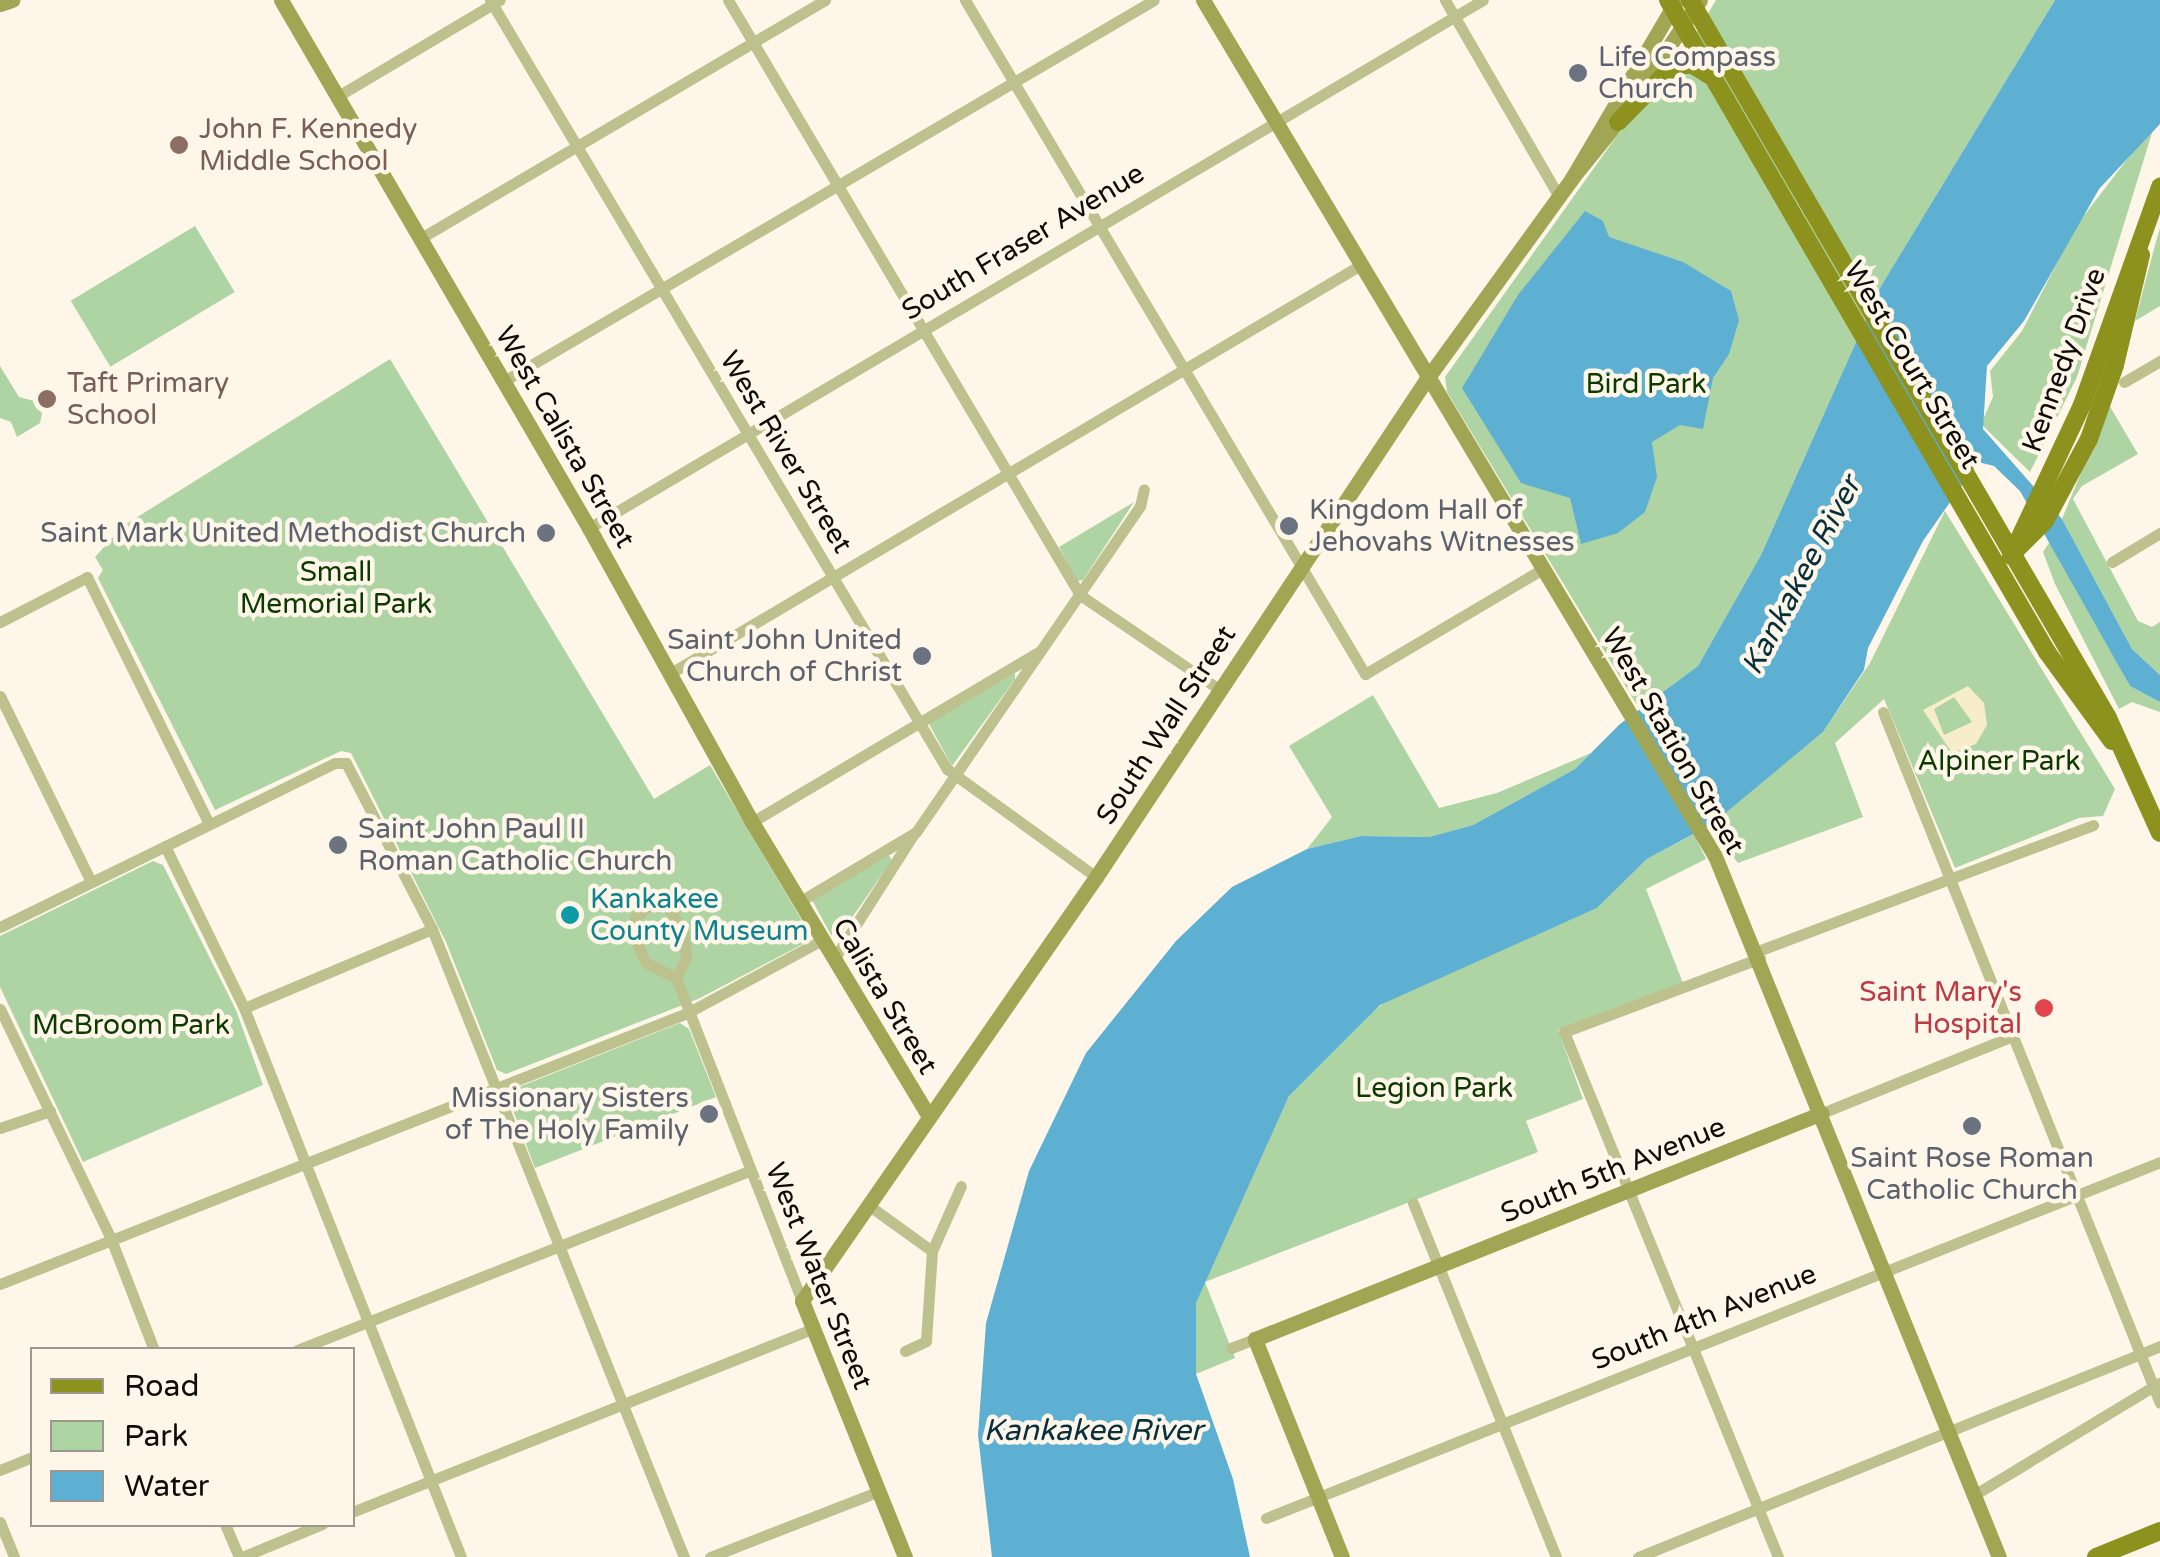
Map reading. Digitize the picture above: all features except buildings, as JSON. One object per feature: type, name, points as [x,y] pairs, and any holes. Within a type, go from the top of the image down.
[{"type":"main road","points":[[0,4],[12,0]]},
{"type":"main road","name":"West Calista Street","points":[[281,0],[589,528],[799,902]]},
{"type":"main road","name":"West Station Street","points":[[1203,0],[1426,380],[1544,568],[1714,856],[1759,954],[1999,1557]]},
{"type":"main road","name":"West Court Street","points":[[1684,3],[1683,26],[1812,250],[2048,652],[2121,750]]},
{"type":"main road","name":"West Court Street","points":[[1684,3],[1825,227],[1979,494],[2022,541],[2160,833]]},
{"type":"main road","name":"South Wall Street","points":[[802,1300],[1096,877],[1426,380],[1572,178],[1684,3]]},
{"type":"main road","name":"South Wall Street","points":[[1572,178],[1618,122],[1683,26]]},
{"type":"main road","points":[[1618,122],[1674,64],[1692,65],[1712,77]]},
{"type":"main road","name":"Kennedy Drive","points":[[2022,541],[2056,464],[2160,187]]},
{"type":"main road","name":"Kennedy Drive","points":[[2001,571],[2068,483],[2116,365],[2142,242]]},
{"type":"main road","name":"Calista Street","points":[[799,902],[928,1115]]},
{"type":"main road","name":"South 5th Avenue","points":[[1255,1339],[1822,1112]]},
{"type":"main road","name":"West Water Street","points":[[802,1300],[905,1557]]},
{"type":"main road","points":[[1255,1339],[1342,1557]]},
{"type":"main road","points":[[2096,1557],[2160,1531]]},
{"type":"street","points":[[728,0],[1080,595],[1219,688]]},
{"type":"street","points":[[421,238],[825,0]]},
{"type":"street","points":[[966,0],[1365,674],[1544,568]]},
{"type":"street","points":[[504,381],[1154,0]]},
{"type":"street","points":[[1445,0],[1559,197]]},
{"type":"street","name":"South Fraser Avenue","points":[[589,528],[1483,0]]},
{"type":"street","points":[[338,96],[494,1]]},
{"type":"street","name":"West River Street","points":[[494,1],[917,724],[955,777],[1096,877]]},
{"type":"street","points":[[670,674],[1359,266]]},
{"type":"street","points":[[2124,382],[2160,361]]},
{"type":"street","points":[[834,960],[916,832],[1140,506],[1144,489]]},
{"type":"street","points":[[2112,562],[2160,533]]},
{"type":"street","points":[[0,622],[87,576],[209,824]]},
{"type":"street","points":[[752,822],[1043,649]]},
{"type":"street","points":[[0,696],[91,882]]},
{"type":"street","points":[[1883,712],[2140,1354],[2157,1385],[2160,1404]]},
{"type":"street","points":[[0,928],[343,761],[432,930],[684,1557]]},
{"type":"street","points":[[1778,1557],[1564,1032],[1949,878],[2094,825]]},
{"type":"street","points":[[799,902],[916,832]]},
{"type":"street","points":[[165,846],[244,1008],[302,1164],[461,1557]]},
{"type":"street","points":[[650,905],[668,907],[683,932],[686,958],[676,978],[646,963],[632,933],[635,918],[650,905]]},
{"type":"street","points":[[244,1008],[432,930]]},
{"type":"street","points":[[0,1284],[687,1014],[822,940]]},
{"type":"street","name":"West Water Street","points":[[676,978],[802,1300]]},
{"type":"street","points":[[0,1009],[112,1239],[153,1347]]},
{"type":"street","name":"South 5th Avenue","points":[[1822,1112],[2013,1036]]},
{"type":"street","points":[[0,1128],[50,1111]]},
{"type":"street","name":"South 4th Avenue","points":[[1266,1518],[2160,1162]]},
{"type":"street","points":[[304,1347],[750,1171]]},
{"type":"street","points":[[905,1350],[926,1340],[932,1251],[961,1186]]},
{"type":"street","points":[[1413,1203],[1556,1557]]},
{"type":"street","points":[[870,1206],[932,1251]]},
{"type":"street","points":[[355,1511],[814,1328]]},
{"type":"street","name":"South 5th Avenue","points":[[1231,1348],[1255,1339]]},
{"type":"street","points":[[1638,1557],[2160,1346]]},
{"type":"street","points":[[1974,1495],[2157,1385]]},
{"type":"street","points":[[0,1470],[30,1458]]},
{"type":"street","points":[[710,1557],[879,1491]]},
{"type":"street","points":[[0,1522],[14,1557]]},
{"type":"street","points":[[226,1527],[240,1557],[315,1527]]},
{"type":"green space","name":"Bird Park","points":[[1716,0],[2055,0],[1881,286],[1761,555],[1698,666],[1640,710],[1447,392],[1445,377],[1616,137],[1675,69]]},
{"type":"green space","points":[[2155,123],[2077,377],[2030,472],[1981,424],[1993,397],[1990,371],[2022,331],[2076,226]]},
{"type":"green space","points":[[195,226],[235,292],[110,367],[71,301]]},
{"type":"green space","points":[[2160,228],[2160,306],[2135,321],[2155,245]]},
{"type":"green space","name":"Small Memorial Park","points":[[390,359],[654,799],[710,765],[810,934],[807,942],[698,999],[506,1074],[497,1070],[446,942],[351,753],[341,751],[215,810],[98,578],[103,570],[95,557],[123,526]]},
{"type":"green space","points":[[0,366],[19,397],[34,401],[42,413],[40,423],[17,437],[11,422],[0,418]]},
{"type":"green space","points":[[2109,405],[2138,454],[2082,486],[2073,499],[2138,621],[2152,627],[2160,622],[2160,675],[2132,649],[2062,519]]},
{"type":"green space","points":[[1134,502],[1083,580],[1077,581],[1059,547]]},
{"type":"green space","name":"Alpiner Park","points":[[1945,511],[2115,789],[2103,816],[2079,818],[1955,868],[1884,699],[1835,743],[1863,817],[1738,863],[1709,825],[1823,732],[1870,663]]},
{"type":"green space","points":[[2051,540],[2130,686],[2160,702],[2160,712],[2132,702],[2119,709],[2055,584],[2043,552]]},
{"type":"green space","points":[[1015,673],[1015,679],[952,766],[928,722]]},
{"type":"green space","points":[[1373,695],[1439,808],[1497,793],[1591,753],[1575,769],[1473,825],[1429,837],[1361,836],[1307,849],[1332,817],[1289,746]]},
{"type":"green space","name":"Legion Park","points":[[1694,834],[1706,859],[1646,889],[1683,983],[1558,1030],[1583,1099],[1526,1121],[1538,1152],[1205,1282],[1235,1358],[1196,1374],[1196,1303],[1204,1282],[1289,1096],[1344,1035],[1386,1001],[1597,908],[1647,859]]},
{"type":"green space","points":[[888,854],[892,860],[842,932],[831,935],[812,900]]},
{"type":"green space","name":"McBroom Park","points":[[153,861],[163,865],[236,1010],[263,1085],[83,1162],[0,987],[0,936]]},
{"type":"green space","points":[[680,1023],[689,1029],[716,1097],[535,1168],[506,1092]]},
{"type":"sand","points":[[1968,686],[1984,703],[1987,725],[1976,744],[1952,753],[1923,710]],"holes":[[[1954,697],[1972,722],[1944,735],[1934,709]]]},
{"type":"water","name":"Kankakee River","points":[[2055,0],[2160,0],[2160,124],[2099,189],[2024,321],[1987,366],[1983,429],[2062,519],[2132,649],[2160,675],[2160,702],[2130,686],[2020,491],[1994,466],[1978,462],[1923,541],[1868,648],[1864,670],[1823,732],[1712,824],[1647,859],[1597,908],[1380,1005],[1289,1096],[1196,1303],[1196,1374],[1233,1479],[1250,1557],[992,1557],[978,1435],[986,1323],[1029,1171],[1086,1053],[1176,941],[1232,887],[1307,849],[1361,836],[1429,837],[1473,825],[1575,769],[1620,724],[1698,666],[1761,555],[1881,286]]},
{"type":"water","points":[[1585,211],[1603,221],[1609,237],[1683,262],[1731,291],[1739,320],[1729,354],[1713,378],[1703,429],[1680,425],[1652,442],[1657,477],[1645,512],[1618,533],[1581,544],[1570,498],[1521,483],[1462,388],[1518,295]]},
{"type":"place","name":"Life Compass Church","points":[[1578,73]]},
{"type":"place","name":"John F. Kennedy Middle School","points":[[179,145]]},
{"type":"place","name":"Taft Primary School","points":[[47,399]]},
{"type":"place","name":"Kingdom Hall of Jehovahs Witnesses","points":[[1289,526]]},
{"type":"place","name":"Saint Mark United Methodist Church","points":[[546,533]]},
{"type":"place","name":"Saint John United Church of Christ","points":[[922,656]]},
{"type":"place","name":"Saint John Paul II Roman Catholic Church","points":[[338,845]]},
{"type":"place","name":"Kankakee County Museum","points":[[570,915]]},
{"type":"place","name":"Saint Mary's Hospital","points":[[2044,1008]]},
{"type":"place","name":"Missionary Sisters of The Holy Family","points":[[709,1114]]},
{"type":"place","name":"Saint Rose Roman Catholic Church","points":[[1972,1126]]}]
